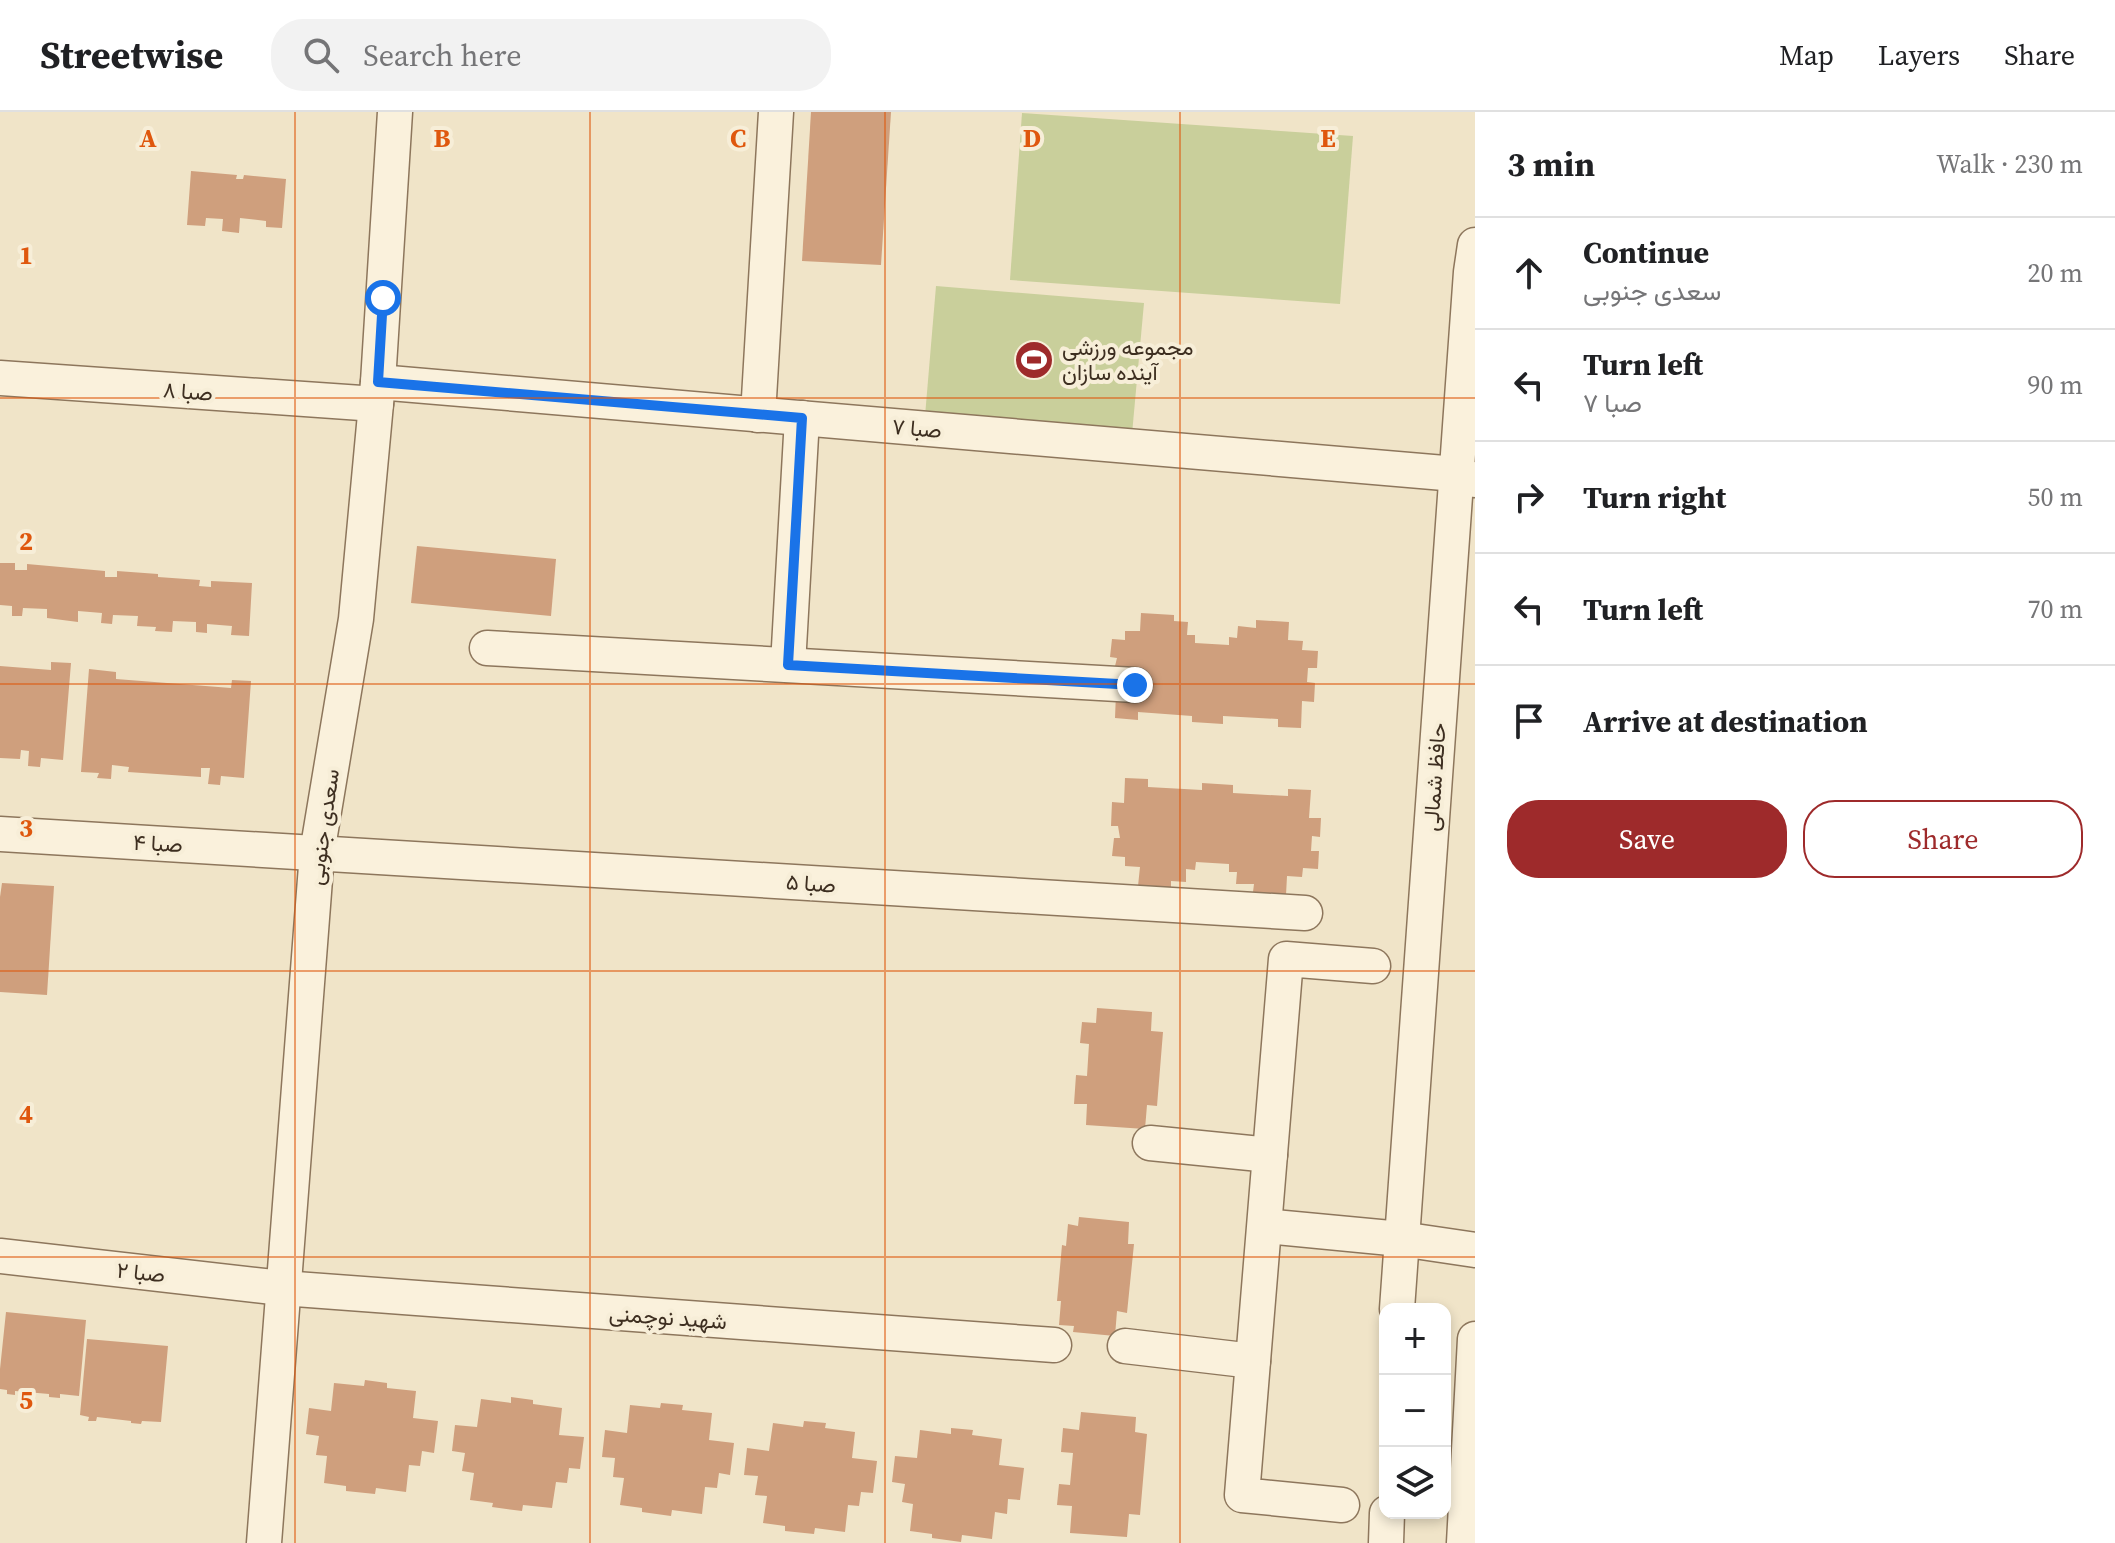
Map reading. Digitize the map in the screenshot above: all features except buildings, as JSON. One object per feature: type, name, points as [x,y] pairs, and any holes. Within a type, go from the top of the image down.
[{"type":"street","name":"سعدی جنوبی","points":[[264,1543],[317,853],[356,619],[377,393],[395,112]]},
{"type":"street","points":[[758,415],[776,112]]},
{"type":"street","name":"حافظ شمالی","points":[[1397,1303],[1466,477],[1471,272],[1475,245]]},
{"type":"street","name":"صبا ۸","points":[[0,378],[377,393]]},
{"type":"street","name":"صبا ۷","points":[[377,393],[802,418],[1466,477]]},
{"type":"street","points":[[788,665],[802,418]]},
{"type":"street","points":[[487,648],[1135,685]]},
{"type":"street","name":"صبا ۴","points":[[0,834],[317,853]]},
{"type":"street","name":"صبا ۵","points":[[317,853],[1305,913]]},
{"type":"street","points":[[1342,1505],[1242,1495],[1286,959],[1373,966]]},
{"type":"street","points":[[1150,1143],[1270,1155]]},
{"type":"street","points":[[1265,1226],[1401,1239],[1475,1250]]},
{"type":"street","name":"صبا ۲","points":[[0,1256],[282,1288]]},
{"type":"street","name":"شهید نوچمنی","points":[[282,1288],[1054,1345]]},
{"type":"street","points":[[1464,1543],[1475,1339]]},
{"type":"street","points":[[1125,1346],[1253,1361]]},
{"type":"street","points":[[1386,1543],[1387,1519]]},
{"type":"green space","points":[[1022,113],[1353,136],[1340,304],[1010,280]]},
{"type":"green space","name":"مجموعه ورزشی آینده سازان","points":[[936,286],[1144,303],[1132,434],[925,416]]},
{"type":"place","name":"مجموعه ورزشی آینده سازان","points":[[1034,360]]},
{"type":"route","points":[[383,298],[378,382],[802,418],[788,665],[1135,685]]}]
